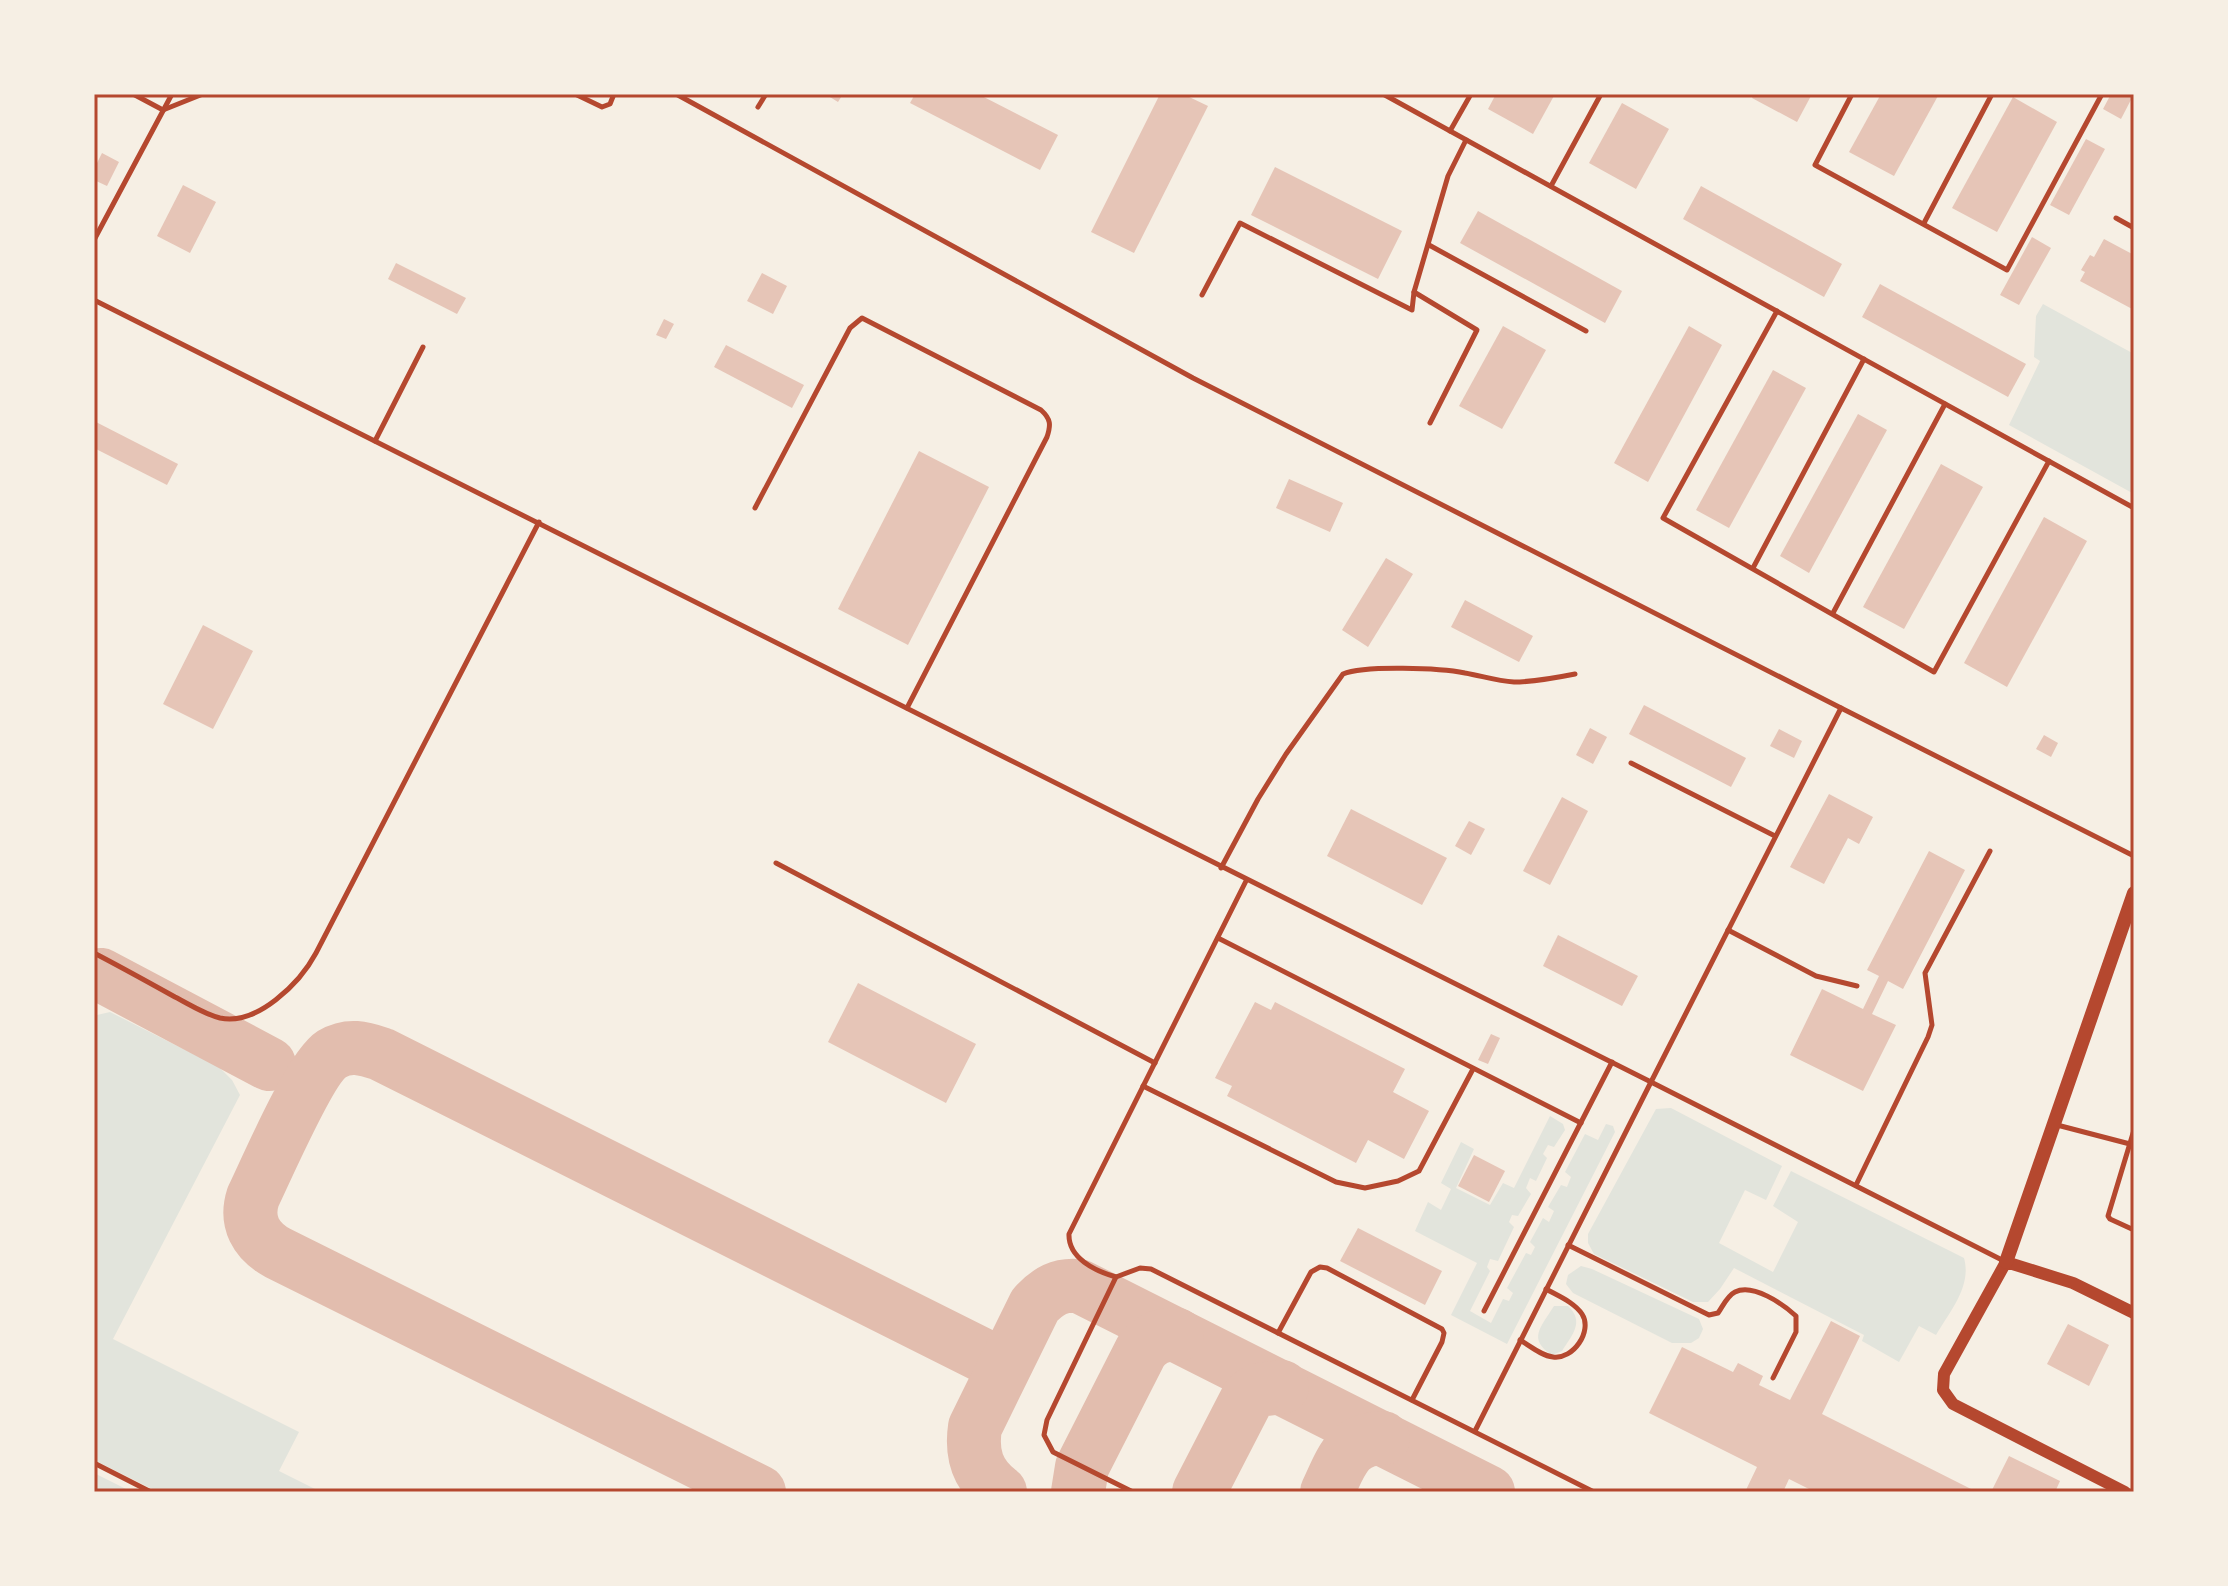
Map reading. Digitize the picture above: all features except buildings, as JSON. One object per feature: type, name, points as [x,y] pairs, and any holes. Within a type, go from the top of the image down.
[{"type":"main road","points":[[2006,1262],[2134,893]]},
{"type":"street","points":[[2125,1492],[1953,1404],[1943,1390],[1944,1374],[2006,1262],[2073,1283],[2134,1313]]},
{"type":"lane","points":[[133,94],[163,110],[203,94]]},
{"type":"lane","points":[[94,240],[172,94]]},
{"type":"lane","points":[[575,94],[602,107],[610,104],[614,94]]},
{"type":"lane","points":[[676,94],[1193,378],[2134,856]]},
{"type":"lane","points":[[758,107],[766,94]]},
{"type":"lane","points":[[1383,94],[2134,508]]},
{"type":"lane","points":[[1450,131],[1471,94]]},
{"type":"lane","points":[[1551,186],[1601,94]]},
{"type":"lane","points":[[1852,94],[1815,165],[2007,270],[2102,94]]},
{"type":"lane","points":[[1924,223],[1992,94]]},
{"type":"lane","points":[[1202,295],[1240,223],[1412,310],[1414,292],[1448,176],[1466,140]]},
{"type":"lane","points":[[2116,218],[2134,228]]},
{"type":"lane","points":[[1429,245],[1586,331]]},
{"type":"lane","points":[[1414,292],[1477,330],[1430,423]]},
{"type":"lane","points":[[94,300],[2006,1262]]},
{"type":"lane","points":[[1777,311],[1663,518],[1934,672],[2049,461]]},
{"type":"lane","points":[[755,508],[850,328],[861,318],[883,326],[1041,410],[1048,417],[1047,437],[907,708]]},
{"type":"lane","points":[[375,441],[423,347]]},
{"type":"lane","points":[[1753,568],[1864,359]]},
{"type":"lane","points":[[1833,613],[1945,404]]},
{"type":"lane","points":[[94,953],[219,1018],[235,1019],[251,1014],[290,989],[307,971],[539,522]]},
{"type":"lane","points":[[1221,868],[1286,754],[1343,674],[1367,670],[1463,672],[1516,682],[1575,674]]},
{"type":"lane","points":[[1475,1431],[1841,708]]},
{"type":"lane","points":[[1631,763],[1775,836]]},
{"type":"lane","points":[[1856,1185],[1932,1025],[1925,973],[1990,851]]},
{"type":"lane","points":[[776,863],[1155,1063]]},
{"type":"lane","points":[[1116,1277],[1078,1258],[1069,1244],[1069,1234],[1246,881]]},
{"type":"lane","points":[[1728,930],[1816,976],[1857,986]]},
{"type":"lane","points":[[1218,938],[1581,1123]]},
{"type":"lane","points":[[1484,1311],[1612,1062]]},
{"type":"lane","points":[[1143,1086],[1336,1182],[1365,1188],[1398,1181],[1419,1171],[1473,1069]]},
{"type":"lane","points":[[2054,1124],[2130,1144]]},
{"type":"lane","points":[[2134,1130],[2108,1216],[2134,1230]]},
{"type":"lane","points":[[1568,1245],[1709,1315],[1718,1313],[1733,1293],[1746,1290],[1787,1308],[1796,1316],[1796,1332],[1773,1378]]},
{"type":"lane","points":[[1278,1333],[1311,1272],[1320,1267],[1327,1268],[1442,1329],[1442,1342],[1412,1400]]},
{"type":"lane","points":[[1133,1492],[1053,1452],[1044,1435],[1047,1420],[1116,1277],[1140,1268],[1151,1269],[1594,1492]]},
{"type":"lane","points":[[1520,1340],[1552,1357],[1564,1357],[1576,1348],[1585,1331],[1584,1317],[1572,1304],[1546,1289]]},
{"type":"lane","points":[[94,1463],[151,1492]]},
{"type":"shaded area","points":[[2043,304],[2134,354],[2134,494],[2009,425],[2040,361],[2034,357],[2036,316]]},
{"type":"shaded area","points":[[110,1012],[219,1067],[232,1080],[240,1095],[113,1339],[299,1432],[279,1471],[321,1492],[158,1492],[94,1460],[94,1019],[97,1015]]},
{"type":"shaded area","points":[[1671,1108],[1782,1166],[1766,1200],[1745,1190],[1719,1243],[1773,1272],[1798,1222],[1773,1206],[1791,1171],[1964,1258],[1966,1268],[1962,1288],[1936,1335],[1919,1326],[1899,1362],[1862,1341],[1864,1335],[1734,1268],[1708,1302],[1693,1302],[1594,1254],[1588,1243],[1588,1234],[1656,1109]]},
{"type":"shaded area","points":[[1550,1116],[1563,1124],[1565,1130],[1554,1147],[1548,1145],[1543,1154],[1547,1158],[1536,1181],[1530,1178],[1526,1188],[1531,1194],[1518,1216],[1512,1215],[1509,1222],[1514,1227],[1498,1261],[1490,1259],[1487,1267],[1490,1271],[1470,1311],[1491,1323],[1503,1299],[1509,1301],[1513,1293],[1507,1288],[1526,1253],[1531,1255],[1535,1247],[1530,1242],[1543,1218],[1549,1222],[1554,1211],[1548,1207],[1561,1185],[1567,1187],[1571,1177],[1565,1172],[1585,1134],[1598,1140],[1606,1124],[1613,1126],[1615,1132],[1507,1344],[1451,1315],[1477,1263],[1415,1231],[1428,1202],[1441,1210],[1451,1189],[1441,1183],[1461,1142],[1474,1149],[1456,1188],[1490,1205],[1503,1183],[1514,1188]]},
{"type":"shaded area","points":[[1581,1266],[1699,1319],[1703,1329],[1699,1338],[1691,1343],[1672,1343],[1573,1293],[1566,1284],[1568,1275]]},
{"type":"shaded area","points":[[1554,1306],[1568,1306],[1576,1323],[1562,1351],[1552,1355],[1538,1338]]},
{"type":"shaded area","points":[[94,1473],[132,1492],[94,1492]]},
{"type":"taxiway","points":[[101,975],[269,1064]]},
{"type":"taxiway","points":[[759,1492],[278,1253],[258,1237],[250,1215],[253,1197],[312,1078],[332,1054],[350,1048],[381,1054],[1004,1366]]},
{"type":"taxiway","points":[[1000,1492],[977,1463],[975,1427],[1035,1305],[1045,1296],[1066,1286],[1079,1286],[1488,1492]]},
{"type":"taxiway","points":[[1078,1492],[1082,1467],[1141,1351],[1157,1338],[1177,1335]]},
{"type":"taxiway","points":[[1199,1492],[1248,1397],[1258,1390],[1282,1387]]},
{"type":"taxiway","points":[[1327,1492],[1346,1454],[1361,1443],[1383,1438]]}]
